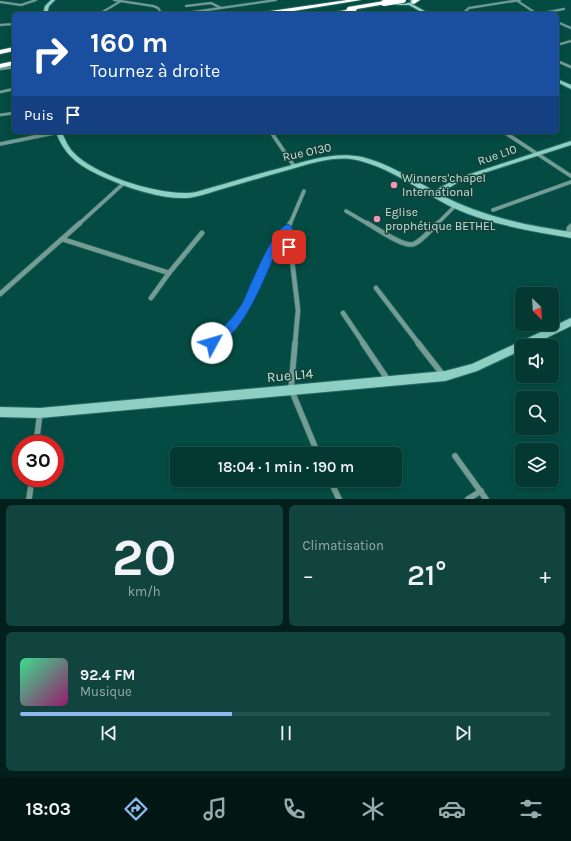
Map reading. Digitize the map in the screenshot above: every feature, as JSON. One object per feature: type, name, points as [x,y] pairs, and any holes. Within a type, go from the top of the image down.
[{"type":"highway","points":[[276,12],[345,0]]},
{"type":"highway","points":[[277,12],[358,0]]},
{"type":"highway","points":[[330,12],[403,0]]},
{"type":"highway","points":[[332,12],[396,4]]},
{"type":"highway","points":[[0,53],[12,51]]},
{"type":"highway","points":[[0,65],[12,62]]},
{"type":"street","points":[[0,2],[21,5],[36,0]]},
{"type":"street","points":[[45,12],[47,4],[53,0]]},
{"type":"street","points":[[114,0],[156,6],[160,12]]},
{"type":"street","points":[[194,12],[276,0]]},
{"type":"street","points":[[464,12],[469,8],[518,0],[534,12]]},
{"type":"street","points":[[102,12],[121,1]]},
{"type":"street","points":[[385,2],[396,4],[413,2],[426,12]]},
{"type":"street","points":[[186,6],[211,3],[221,8]]},
{"type":"street","points":[[548,12],[564,9]]},
{"type":"street","points":[[559,23],[571,28]]},
{"type":"street","points":[[0,26],[12,24]]},
{"type":"street","points":[[559,44],[571,41]]},
{"type":"street","points":[[559,62],[571,67]]},
{"type":"street","points":[[0,69],[12,67]]},
{"type":"street","points":[[559,81],[571,87]]},
{"type":"street","points":[[0,92],[12,89]]},
{"type":"street","points":[[0,115],[12,113]]},
{"type":"street","points":[[0,144],[49,134]]},
{"type":"street","name":"Rue O130","points":[[60,134],[65,148],[78,160],[94,171],[124,182],[165,193],[180,195],[196,194],[294,166],[338,157],[361,159],[388,170],[456,205],[496,221],[569,235]]},
{"type":"street","points":[[273,134],[294,166]]},
{"type":"street","points":[[507,134],[571,176]]},
{"type":"street","name":"Rue L10","points":[[433,194],[460,179],[571,142]]},
{"type":"street","points":[[0,294],[124,182]]},
{"type":"street","points":[[493,210],[571,182]]},
{"type":"street","points":[[203,349],[228,330],[245,307],[277,239],[288,227],[304,191]]},
{"type":"street","points":[[346,211],[403,243],[410,245],[416,243],[456,205]]},
{"type":"street","points":[[569,235],[569,228],[571,226]]},
{"type":"street","points":[[288,227],[288,238],[298,310],[291,389],[315,447]]},
{"type":"street","points":[[151,298],[169,273],[202,233]]},
{"type":"street","points":[[62,239],[169,273]]},
{"type":"street","points":[[376,288],[445,376]]},
{"type":"street","points":[[343,313],[390,382]]},
{"type":"street","name":"Rue L14","points":[[0,412],[40,413],[445,376],[473,368],[571,322]]},
{"type":"street","points":[[37,435],[40,413]]},
{"type":"street","points":[[455,456],[486,499]]},
{"type":"street","points":[[29,499],[31,487]]},
{"type":"street","points":[[333,487],[339,499]]},
{"type":"street","points":[[468,499],[480,491]]},
{"type":"place","name":"Winners'chapel International","points":[[394,185]]},
{"type":"place","name":"Eglise prophétique BETHEL","points":[[377,219]]},
{"type":"route","points":[[212,343],[228,330],[245,307],[277,239],[288,227],[289,247]]}]
